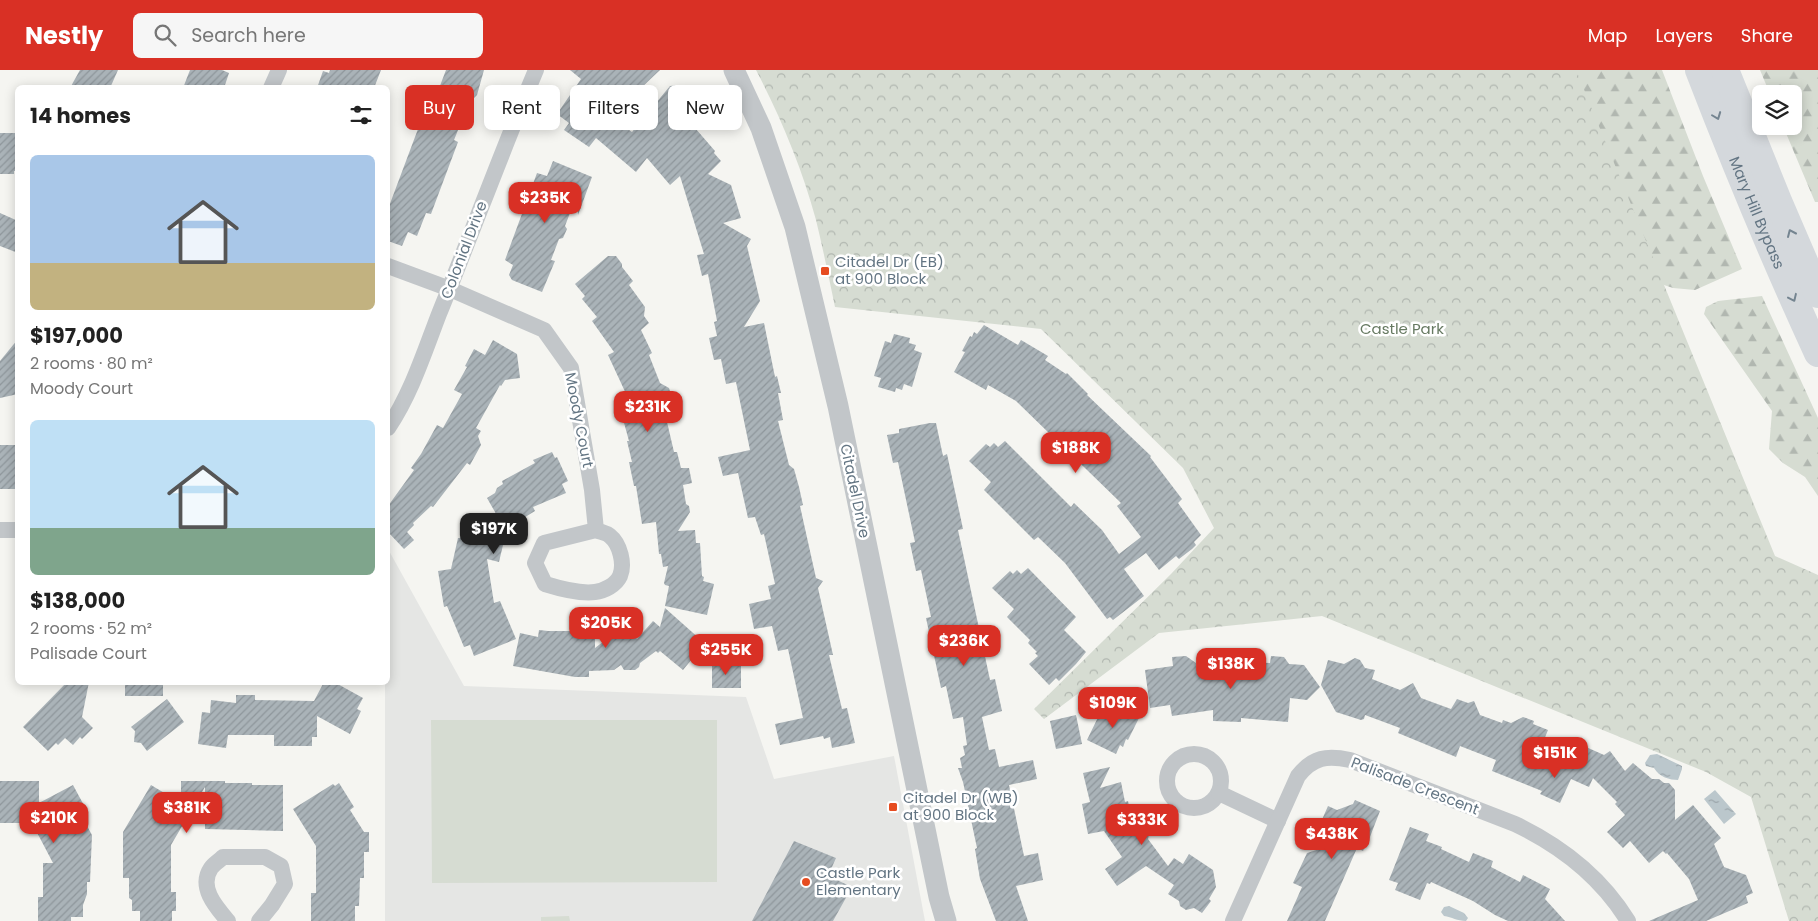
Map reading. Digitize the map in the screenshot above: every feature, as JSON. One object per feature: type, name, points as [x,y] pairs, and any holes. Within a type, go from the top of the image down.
[{"type":"highway","name":"Mary Hill Bypass","points":[[1699,70],[1728,146],[1781,272],[1818,352]]},
{"type":"highway","name":"Mary Hill Bypass","points":[[1725,70],[1818,294]]},
{"type":"street","points":[[272,85],[279,70]]},
{"type":"street","name":"Colonial Drive","points":[[390,424],[405,398],[450,289],[509,133],[536,70]]},
{"type":"street","name":"Citadel Drive","points":[[734,70],[761,128],[797,237],[838,406],[946,921]]},
{"type":"street","name":"Moody Court","points":[[390,267],[450,289],[544,330],[571,368],[592,490],[596,530]]},
{"type":"street","points":[[0,530],[15,530]]},
{"type":"street","points":[[596,530],[610,536],[618,548],[622,562],[620,576],[609,588],[595,592],[567,591],[546,584],[535,563],[544,543],[596,530]]},
{"type":"street","name":"Palisade Crescent","points":[[1233,921],[1298,776],[1311,762],[1327,758],[1350,760],[1515,824],[1541,837],[1574,859],[1601,885],[1628,921]]},
{"type":"street","points":[[1219,793],[1278,821]]},
{"type":"street","points":[[228,921],[213,903],[206,885],[211,869],[223,857],[241,856],[265,857],[281,866],[285,884],[272,905],[258,921]]},
{"type":"shaded area","points":[[390,553],[464,686],[746,697],[774,779],[894,756],[925,921],[385,921],[385,685],[390,685]]},
{"type":"green space","name":"Castle Park","points":[[756,70],[1576,70],[1775,556],[1818,575],[1818,921],[1789,921],[1751,797],[1706,772],[1322,616],[1159,633],[1044,719],[1034,709],[1171,574],[1214,528],[1183,468],[1041,329],[835,307],[816,220],[804,181],[774,106]]},
{"type":"green space","points":[[1446,70],[1662,70],[1742,269],[1695,290],[1673,288],[1658,283]]},
{"type":"green space","points":[[1760,70],[1818,70],[1818,202],[1815,202],[1787,135],[1802,135],[1802,85],[1766,85]]},
{"type":"green space","points":[[1762,296],[1818,418],[1818,496],[1805,477],[1783,463],[1769,449],[1772,411],[1704,314],[1706,307],[1718,301]]},
{"type":"green space","points":[[431,720],[717,720],[717,882],[432,883]]},
{"type":"green space","points":[[569,916],[570,921],[541,921],[541,917]]},
{"type":"water","points":[[1657,754],[1682,766],[1678,780],[1665,777],[1654,768],[1646,766],[1645,763],[1650,755]]},
{"type":"water","points":[[1715,790],[1736,814],[1724,824],[1704,799]]},
{"type":"water","points":[[1449,906],[1464,913],[1468,918],[1466,921],[1444,916],[1441,912],[1444,907]]},
{"type":"building","points":[[80,70],[118,70],[111,85],[72,85]]},
{"type":"building","points":[[190,70],[222,70],[229,73],[225,85],[184,85]]},
{"type":"building","points":[[330,70],[381,70],[375,85],[318,85],[323,71],[329,73]]},
{"type":"building","points":[[446,70],[484,70],[477,95],[474,98],[474,85],[440,85]]},
{"type":"building","points":[[570,70],[660,70],[644,85],[577,85],[581,79]]},
{"type":"building","points":[[668,88],[668,130],[697,130],[721,161],[708,174],[731,185],[741,218],[723,223],[751,239],[747,246],[760,301],[744,327],[764,323],[775,377],[777,376],[781,393],[778,393],[783,420],[778,421],[789,465],[794,469],[799,487],[803,505],[800,506],[816,578],[823,581],[818,588],[833,655],[829,655],[842,709],[847,708],[855,743],[832,748],[830,737],[824,739],[823,736],[780,745],[775,724],[803,718],[788,649],[778,651],[772,626],[754,629],[749,604],[771,599],[768,586],[775,584],[764,534],[761,535],[755,517],[748,518],[738,473],[723,476],[718,457],[750,450],[736,382],[726,384],[721,359],[714,360],[709,338],[717,336],[714,322],[717,321],[708,274],[702,276],[697,255],[704,254],[680,176],[670,185],[647,158],[636,172],[596,138],[589,147],[564,130],[569,123],[560,116],[560,110],[570,95],[570,130],[629,130],[632,132],[634,130],[658,130],[658,101]]},
{"type":"building","points":[[418,130],[458,130],[454,140],[458,142],[431,214],[426,213],[417,236],[408,232],[402,246],[390,242],[390,204]]},
{"type":"building","points":[[0,133],[15,133],[14,174],[0,174]]},
{"type":"building","points":[[553,161],[592,177],[578,215],[577,200],[575,200],[565,226],[567,229],[563,238],[559,239],[551,260],[555,261],[542,292],[512,280],[509,275],[513,265],[505,260],[537,173],[547,176]]},
{"type":"building","points":[[0,213],[15,220],[15,252],[0,246]]},
{"type":"building","points":[[608,256],[616,256],[622,264],[622,267],[633,281],[629,285],[645,307],[644,316],[649,323],[641,330],[652,353],[649,355],[660,383],[669,388],[674,405],[664,409],[674,452],[677,452],[681,468],[689,468],[692,483],[683,485],[686,504],[689,506],[690,512],[678,531],[695,530],[696,543],[700,543],[703,581],[714,584],[707,615],[665,606],[669,586],[664,583],[668,566],[663,567],[661,554],[659,554],[656,522],[642,524],[636,486],[634,486],[629,462],[632,462],[627,441],[629,441],[618,401],[628,398],[608,355],[614,352],[592,321],[597,317],[582,299],[585,296],[575,284]]},
{"type":"building","points":[[984,325],[1018,345],[1021,340],[1048,356],[1045,360],[1067,373],[1087,395],[1151,456],[1182,499],[1178,503],[1201,535],[1194,542],[1196,545],[1192,549],[1179,559],[1176,556],[1159,570],[1146,553],[1124,569],[1144,596],[1113,620],[1110,617],[1107,619],[1065,563],[1038,537],[1034,540],[984,490],[991,482],[969,461],[986,444],[990,447],[994,443],[998,447],[1005,441],[1071,507],[1074,503],[1102,530],[1119,554],[1141,537],[1117,506],[1121,503],[1016,401],[988,385],[986,390],[954,372],[965,352],[962,351],[970,336],[972,337],[974,332],[977,334]]},
{"type":"building","points":[[894,334],[910,338],[909,343],[916,345],[914,350],[922,353],[912,387],[904,384],[902,390],[896,388],[895,392],[878,387],[881,378],[874,376],[885,341],[891,343]]},
{"type":"building","points":[[493,340],[517,354],[520,378],[505,380],[500,385],[476,428],[481,431],[478,436],[481,445],[470,465],[467,463],[433,507],[431,506],[413,523],[414,525],[407,532],[414,540],[404,549],[390,534],[390,503],[414,470],[411,468],[437,425],[443,428],[462,394],[454,390],[467,367],[465,366],[474,349],[485,355]]},
{"type":"building","points":[[15,343],[15,395],[0,398],[0,361]]},
{"type":"building","points":[[936,423],[943,456],[947,454],[963,529],[958,530],[990,680],[995,679],[1002,711],[982,717],[989,750],[995,749],[999,767],[1033,760],[1037,779],[1009,785],[1024,856],[1038,853],[1043,880],[1016,886],[1028,921],[996,921],[980,879],[975,849],[977,848],[963,782],[958,768],[962,768],[960,758],[965,755],[963,746],[967,745],[963,717],[953,719],[946,686],[941,688],[926,618],[931,617],[921,570],[916,571],[910,543],[915,542],[898,462],[893,463],[887,435],[899,433],[899,429]]},
{"type":"building","points":[[0,445],[15,445],[15,489],[0,489]]},
{"type":"building","points":[[552,452],[555,458],[557,457],[568,481],[562,484],[566,493],[533,507],[535,511],[507,528],[499,562],[487,559],[494,603],[500,601],[516,639],[474,656],[470,645],[464,647],[447,606],[444,607],[438,571],[451,569],[458,538],[460,538],[462,530],[467,531],[471,519],[503,526],[487,498],[495,493],[497,488],[503,484],[502,481],[535,463],[533,460]]},
{"type":"building","points":[[1028,568],[1076,617],[1064,630],[1086,652],[1059,681],[1056,678],[1049,685],[1029,664],[1038,656],[1035,653],[1037,652],[1028,643],[1030,640],[1007,617],[1014,609],[992,588],[1010,571],[1013,574],[1017,570],[1021,574]]},
{"type":"building","points":[[665,608],[701,640],[701,648],[683,670],[660,651],[658,653],[656,651],[640,663],[639,667],[635,670],[624,670],[621,665],[614,670],[589,671],[589,677],[575,677],[513,666],[520,633],[538,637],[539,630],[595,631],[595,648],[626,624],[637,639],[653,621],[660,627]]},
{"type":"building","points":[[1186,656],[1196,663],[1197,673],[1229,673],[1241,662],[1270,663],[1271,656],[1284,657],[1289,664],[1304,665],[1320,687],[1307,700],[1290,698],[1288,722],[1241,718],[1241,722],[1213,721],[1213,710],[1172,716],[1170,705],[1150,708],[1145,670],[1173,666],[1172,657]]},
{"type":"building","points":[[1355,658],[1360,660],[1365,668],[1375,670],[1372,679],[1400,690],[1413,683],[1421,698],[1451,709],[1457,699],[1468,703],[1474,701],[1480,715],[1502,723],[1503,720],[1511,723],[1523,717],[1534,721],[1533,724],[1548,730],[1539,752],[1568,739],[1604,755],[1610,751],[1625,771],[1633,763],[1652,779],[1659,779],[1664,783],[1669,783],[1675,790],[1675,820],[1693,805],[1721,838],[1714,844],[1724,867],[1746,875],[1753,893],[1746,896],[1748,903],[1706,921],[1649,921],[1698,900],[1689,879],[1667,853],[1663,851],[1649,863],[1630,841],[1623,848],[1607,832],[1625,815],[1615,804],[1617,802],[1593,778],[1589,787],[1571,779],[1560,803],[1540,794],[1542,791],[1492,771],[1496,760],[1460,746],[1456,757],[1398,733],[1400,728],[1365,715],[1364,719],[1361,720],[1336,712],[1321,685],[1328,660],[1344,664]]},
{"type":"building","points":[[712,664],[741,664],[741,688],[712,688]]},
{"type":"building","points":[[64,685],[88,685],[82,717],[93,728],[82,739],[80,737],[73,745],[65,738],[48,751],[23,727]]},
{"type":"building","points":[[125,685],[163,685],[163,696],[125,696]]},
{"type":"building","points":[[322,685],[339,685],[363,698],[357,709],[361,711],[350,734],[317,716],[317,737],[312,737],[312,746],[274,746],[274,735],[228,735],[226,748],[198,744],[202,712],[210,713],[211,700],[236,703],[236,695],[255,695],[255,700],[314,701]]},
{"type":"building","points":[[167,699],[184,722],[147,751],[141,743],[134,742],[135,731],[131,727]]},
{"type":"building","points":[[1103,707],[1113,712],[1115,708],[1125,714],[1126,711],[1139,718],[1128,740],[1126,739],[1123,747],[1120,745],[1116,754],[1087,740]]},
{"type":"building","points":[[1076,715],[1082,744],[1056,749],[1050,721]]},
{"type":"building","points":[[1110,767],[1100,788],[1121,782],[1125,802],[1128,801],[1132,820],[1140,830],[1150,831],[1148,839],[1168,866],[1174,858],[1183,864],[1189,854],[1213,870],[1216,887],[1209,899],[1211,901],[1202,913],[1194,908],[1186,910],[1180,906],[1179,901],[1168,894],[1174,885],[1146,866],[1117,886],[1105,869],[1122,857],[1104,831],[1088,834],[1082,804],[1090,802],[1083,773]]},
{"type":"building","points":[[0,781],[39,781],[39,803],[73,785],[87,811],[81,815],[92,835],[90,882],[87,882],[83,917],[71,917],[71,921],[38,921],[38,897],[43,897],[43,863],[53,863],[32,823],[0,823]]},
{"type":"building","points":[[181,781],[225,781],[225,783],[252,783],[252,785],[283,785],[283,831],[205,829],[205,787],[171,845],[171,892],[176,892],[176,911],[172,911],[172,921],[140,921],[140,911],[132,911],[132,900],[129,898],[129,878],[123,878],[123,832],[151,785],[181,803]]},
{"type":"building","points":[[339,783],[354,807],[350,810],[364,832],[369,832],[369,852],[364,852],[364,878],[360,878],[359,906],[355,906],[355,921],[311,921],[311,893],[316,893],[316,846],[293,809],[333,784],[335,786]]},
{"type":"building","points":[[1355,800],[1380,811],[1363,851],[1357,848],[1325,921],[1287,921],[1302,887],[1293,883],[1307,853],[1342,842],[1317,831],[1328,806],[1337,810],[1353,804]]},
{"type":"building","points":[[1410,827],[1429,834],[1426,841],[1442,847],[1441,849],[1469,862],[1473,853],[1493,861],[1491,867],[1520,882],[1523,875],[1550,889],[1545,899],[1565,921],[1508,921],[1473,901],[1431,882],[1430,884],[1427,883],[1420,900],[1395,890],[1398,883],[1389,880]]},
{"type":"building","name":"Castle Park Elementary","points":[[794,841],[836,858],[828,876],[852,887],[833,921],[752,921]]},
{"type":"place","name":"Citadel Dr (EB) at 900 Block","points":[[825,271]]},
{"type":"place","name":"Citadel Dr (WB) at 900 Block","points":[[893,807]]},
{"type":"place","name":"Castle Park Elementary","points":[[806,882]]}]
